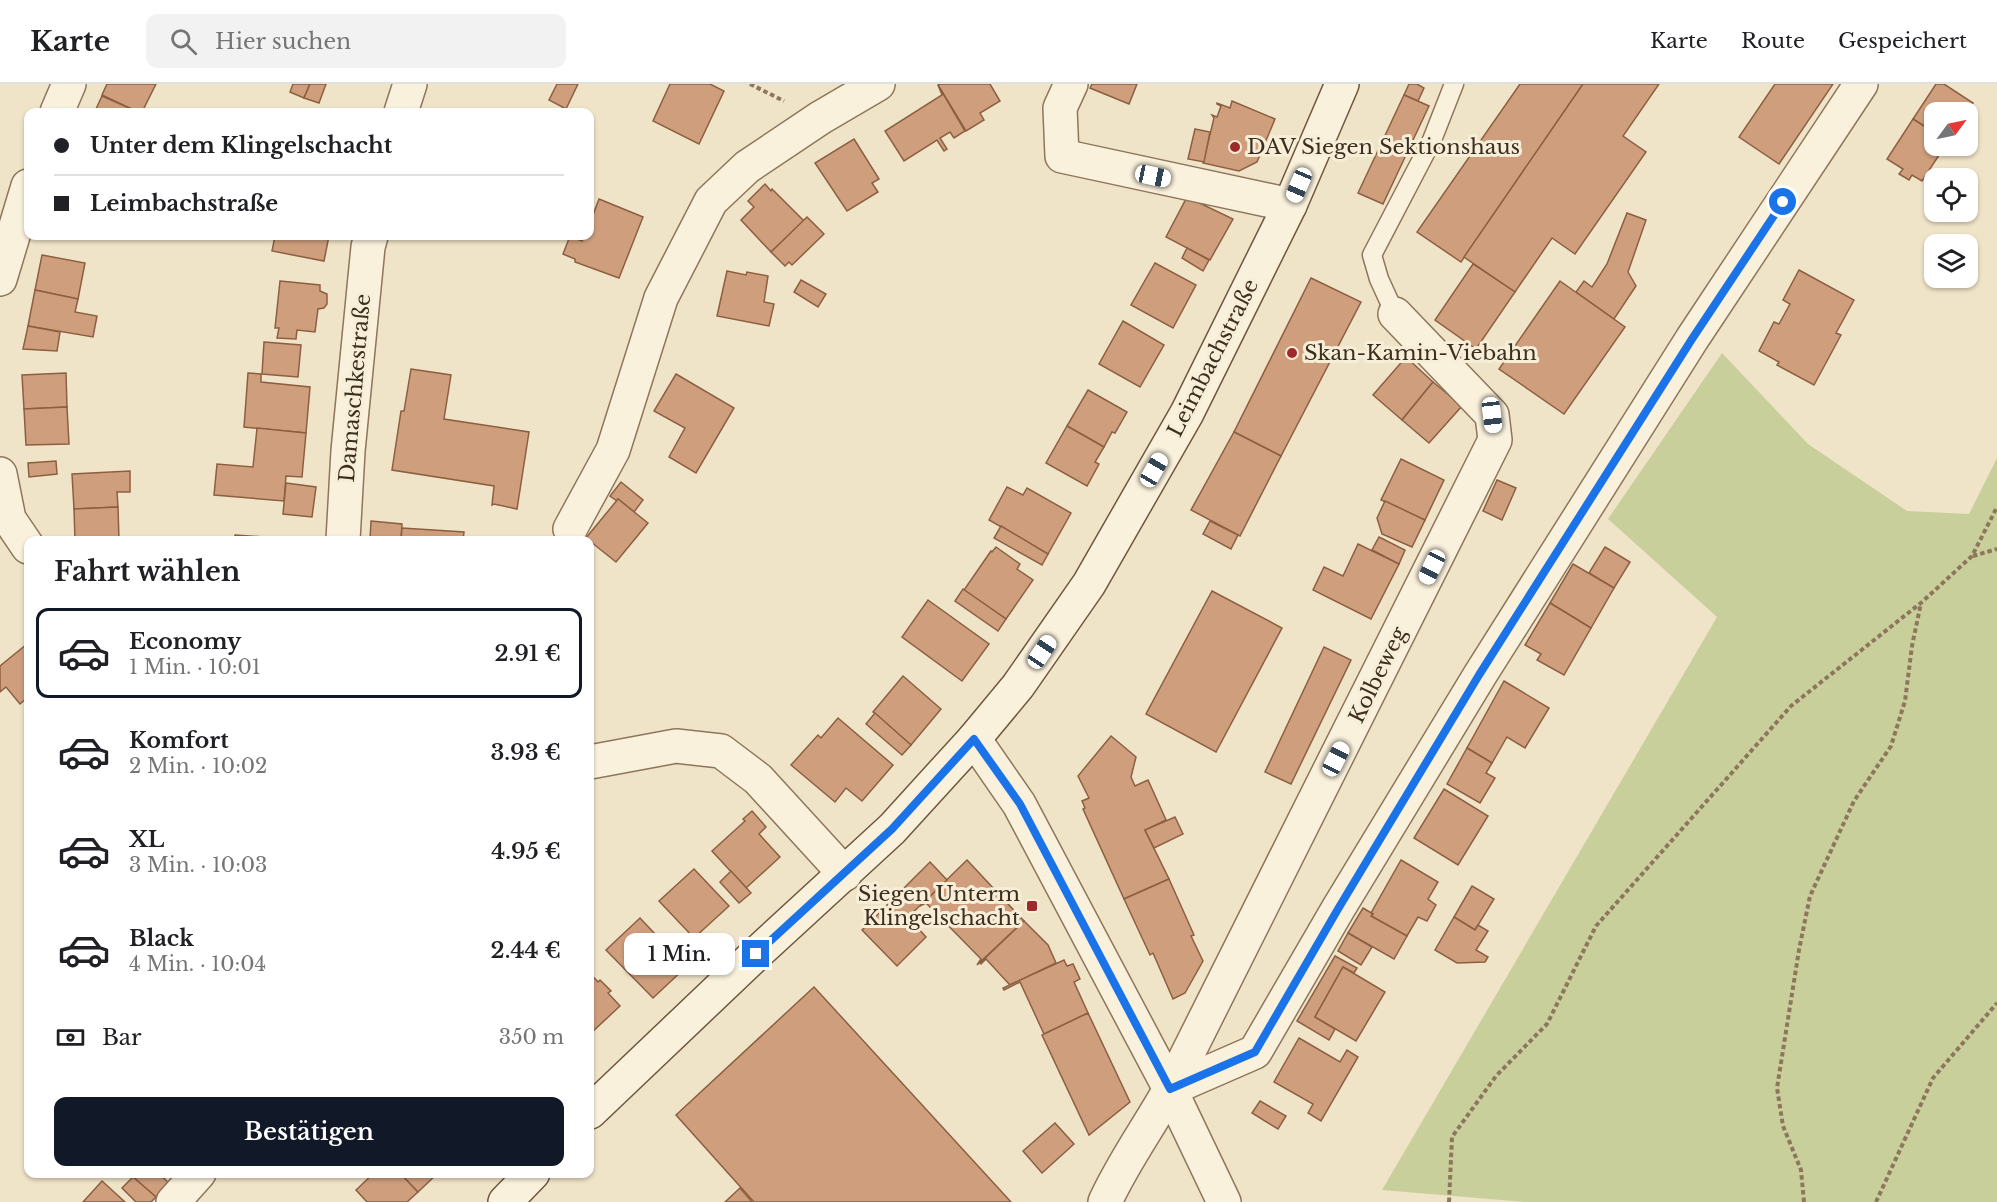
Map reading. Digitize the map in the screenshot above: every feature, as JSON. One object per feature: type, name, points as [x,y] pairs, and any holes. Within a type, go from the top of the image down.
[{"type":"street","points":[[59,108],[69,84]]},
{"type":"street","points":[[570,529],[613,450],[661,298],[711,201],[747,167],[820,118],[878,84]]},
{"type":"street","points":[[1071,84],[1060,108],[1062,156],[1290,205]]},
{"type":"street","name":"Leimbachstraße","points":[[594,1108],[892,829],[974,739],[1018,686],[1089,584],[1187,413],[1290,205],[1342,84]]},
{"type":"street","points":[[1170,1089],[1255,1052],[1479,675],[1692,339],[1861,84]]},
{"type":"street","points":[[0,279],[24,199]]},
{"type":"street","name":"Damaschkestraße","points":[[343,536],[348,452],[370,240]]},
{"type":"street","name":"Kolbeweg","points":[[1105,1202],[1118,1174],[1170,1089],[1495,440],[1492,415],[1395,314]]},
{"type":"street","points":[[0,474],[5,519],[24,542]]},
{"type":"street","points":[[974,739],[1020,804],[1170,1089],[1224,1202]]},
{"type":"street","points":[[594,761],[676,746],[721,751],[758,779],[844,874]]},
{"type":"street","points":[[173,1202],[195,1178]]},
{"type":"street","points":[[506,1202],[528,1178]]},
{"type":"lane","points":[[1395,314],[1379,279],[1372,255],[1432,140],[1454,84]]},
{"type":"path","points":[[1449,1202],[1452,1137],[1496,1076],[1547,1024],[1596,926],[1791,706],[1922,602],[1972,556],[1997,507]]},
{"type":"path","points":[[1972,556],[1997,549]]},
{"type":"path","points":[[1804,1202],[1802,1170],[1783,1126],[1777,1088],[1801,940],[1810,896],[1854,801],[1891,746],[1905,701],[1912,646],[1922,602]]},
{"type":"path","points":[[1876,1202],[1933,1078],[1997,1003]]},
{"type":"green space","points":[[1722,353],[1808,444],[1907,511],[1969,514],[1997,458],[1997,1202],[1525,1202],[1382,1190],[1717,617],[1608,519]]},
{"type":"building","points":[[107,84],[156,84],[144,108],[130,108],[102,95]]},
{"type":"building","points":[[293,84],[310,84],[304,98],[290,92]]},
{"type":"building","points":[[310,84],[326,84],[319,103],[304,98]]},
{"type":"building","points":[[557,84],[578,84],[566,108],[549,100]]},
{"type":"building","points":[[670,84],[710,84],[724,91],[699,144],[653,121]]},
{"type":"building","points":[[990,84],[1000,101],[980,113],[984,120],[966,131],[938,85]]},
{"type":"building","points":[[1092,84],[1137,84],[1129,104],[1090,88]]},
{"type":"building","points":[[1409,84],[1417,84],[1424,88],[1418,101],[1404,95]]},
{"type":"building","points":[[1520,84],[1583,84],[1461,262],[1417,232]]},
{"type":"building","points":[[1583,84],[1659,84],[1623,136],[1646,152],[1575,254],[1552,238],[1515,292],[1464,257]]},
{"type":"building","points":[[1775,84],[1833,84],[1779,164],[1739,137]]},
{"type":"building","points":[[1936,84],[1944,84],[1971,102],[1924,102]]},
{"type":"building","points":[[938,85],[965,131],[954,138],[950,132],[940,138],[947,149],[944,151],[937,140],[904,161],[885,131],[942,95]]},
{"type":"building","points":[[1404,95],[1429,106],[1383,204],[1358,193]]},
{"type":"building","points":[[102,96],[129,108],[96,108]]},
{"type":"building","name":"DAV Siegen Sektionshaus","points":[[1232,101],[1275,119],[1257,162],[1239,171],[1203,163],[1214,118],[1212,115],[1217,117],[1221,106],[1217,103],[1230,108]]},
{"type":"building","points":[[1924,102],[1924,126],[1913,119]]},
{"type":"building","points":[[1913,119],[1924,126],[1924,156],[1938,156],[1931,168],[1924,168],[1922,181],[1912,175],[1909,180],[1899,174],[1903,169],[1887,159]]},
{"type":"building","points":[[1195,129],[1210,132],[1204,162],[1188,159]]},
{"type":"building","points":[[854,139],[879,179],[872,183],[878,192],[847,211],[815,163]]},
{"type":"building","points":[[765,184],[804,221],[771,252],[741,220],[754,207],[748,201]]},
{"type":"building","points":[[1187,197],[1233,219],[1210,260],[1166,237]]},
{"type":"building","points":[[599,199],[643,217],[619,278],[575,262],[575,259],[563,254],[568,240],[594,240],[594,212]]},
{"type":"building","points":[[1627,213],[1646,220],[1628,272],[1636,286],[1614,319],[1576,292],[1584,281],[1592,287],[1607,264]]},
{"type":"building","points":[[807,217],[824,234],[792,265],[789,262],[785,266],[771,252]]},
{"type":"building","points":[[274,240],[328,240],[324,261],[272,251]]},
{"type":"building","points":[[1187,248],[1209,260],[1203,271],[1182,258]]},
{"type":"building","points":[[42,255],[85,263],[78,299],[35,290]]},
{"type":"building","points":[[1155,263],[1196,285],[1173,328],[1131,305]]},
{"type":"building","points":[[1473,264],[1515,292],[1476,349],[1435,320]]},
{"type":"building","points":[[1799,270],[1854,300],[1836,333],[1841,335],[1814,385],[1777,365],[1779,362],[1759,351],[1774,322],[1779,324],[1790,304],[1783,300]]},
{"type":"building","points":[[727,271],[768,276],[764,302],[774,304],[769,326],[717,316]]},
{"type":"building","points":[[1311,278],[1361,302],[1281,456],[1234,432]]},
{"type":"building","points":[[801,280],[826,294],[818,307],[794,292]]},
{"type":"building","points":[[280,281],[320,285],[320,291],[327,294],[327,304],[324,308],[318,309],[315,332],[297,330],[296,339],[277,338],[279,328],[275,328]]},
{"type":"building","points":[[1560,281],[1625,327],[1564,414],[1499,369]]},
{"type":"building","points":[[35,290],[78,299],[75,312],[97,316],[93,337],[28,326]]},
{"type":"building","points":[[1123,321],[1164,345],[1140,387],[1099,364]]},
{"type":"building","points":[[28,326],[60,332],[57,351],[23,349]]},
{"type":"building","points":[[264,342],[301,345],[298,377],[262,374]]},
{"type":"building","points":[[1406,357],[1433,382],[1402,420],[1373,395]]},
{"type":"building","points":[[411,369],[451,375],[444,419],[529,432],[517,509],[492,505],[494,486],[392,470],[401,411],[404,411]]},
{"type":"building","points":[[66,373],[67,407],[24,409],[22,375]]},
{"type":"building","points":[[248,373],[261,374],[261,382],[310,387],[306,433],[244,427]]},
{"type":"building","points":[[676,374],[734,408],[696,473],[669,457],[685,428],[654,411]]},
{"type":"building","points":[[1433,382],[1462,406],[1429,443],[1402,420]]},
{"type":"building","points":[[1088,390],[1127,412],[1104,447],[1067,426]]},
{"type":"building","points":[[67,407],[69,444],[26,445],[24,409]]},
{"type":"building","points":[[1067,426],[1104,447],[1095,462],[1099,464],[1087,486],[1046,463]]},
{"type":"building","points":[[257,428],[306,433],[302,477],[286,476],[284,501],[214,495],[217,464],[253,467]]},
{"type":"building","points":[[1234,432],[1281,456],[1240,536],[1191,510]]},
{"type":"building","points":[[1401,459],[1444,480],[1425,520],[1381,500]]},
{"type":"building","points":[[56,461],[57,474],[29,477],[28,463]]},
{"type":"building","points":[[130,471],[130,492],[117,492],[118,507],[74,509],[72,474]]},
{"type":"building","points":[[1497,480],[1516,488],[1502,520],[1483,511]]},
{"type":"building","points":[[621,482],[643,500],[634,512],[618,499],[617,501],[610,496]]},
{"type":"building","points":[[286,483],[316,487],[312,517],[283,514]]},
{"type":"building","points":[[1007,487],[1023,495],[1027,488],[1071,513],[1048,554],[989,520]]},
{"type":"building","points":[[618,499],[648,523],[616,562],[594,544],[594,536],[588,536]]},
{"type":"building","points":[[1385,501],[1425,520],[1412,547],[1382,534],[1377,518]]},
{"type":"building","points":[[118,507],[119,536],[75,536],[74,509]]},
{"type":"building","points":[[371,521],[402,524],[401,536],[370,536]]},
{"type":"building","points":[[1210,521],[1238,535],[1231,549],[1203,534]]},
{"type":"building","points":[[1001,526],[1048,554],[1042,565],[994,538]]},
{"type":"building","points":[[402,528],[464,532],[464,536],[401,536]]},
{"type":"building","points":[[1379,537],[1405,550],[1399,564],[1372,550]]},
{"type":"building","points":[[1358,544],[1399,564],[1371,619],[1313,590],[1324,567],[1343,576]]},
{"type":"building","points":[[996,547],[1020,564],[1017,569],[1033,580],[1006,619],[964,590]]},
{"type":"building","points":[[1605,547],[1630,562],[1614,588],[1589,573]]},
{"type":"building","points":[[1573,564],[1614,588],[1591,628],[1550,603]]},
{"type":"building","points":[[963,589],[1006,619],[998,631],[955,601]]},
{"type":"building","points":[[1212,591],[1282,628],[1216,752],[1146,714]]},
{"type":"building","points":[[928,600],[989,644],[962,681],[902,637]]},
{"type":"building","points":[[1550,603],[1591,628],[1564,675],[1537,660],[1541,654],[1525,645]]},
{"type":"building","points":[[24,646],[24,700],[20,704],[6,687],[0,692],[0,666]]},
{"type":"building","points":[[1324,647],[1351,660],[1291,784],[1265,772]]},
{"type":"building","points":[[903,676],[941,709],[911,745],[873,712]]},
{"type":"building","points":[[1504,681],[1549,708],[1525,748],[1507,737],[1492,763],[1467,748]]},
{"type":"building","points":[[875,713],[911,745],[902,755],[866,724]]},
{"type":"building","points":[[838,718],[893,765],[862,801],[846,788],[835,802],[791,765],[818,735],[821,738]]},
{"type":"building","points":[[1111,736],[1136,757],[1131,777],[1135,786],[1148,780],[1166,820],[1145,830],[1169,879],[1124,899],[1083,809],[1085,808],[1082,801],[1089,798],[1078,776]]},
{"type":"building","points":[[1467,748],[1492,763],[1486,773],[1495,778],[1480,803],[1447,784]]},
{"type":"building","points":[[1444,789],[1488,816],[1458,865],[1414,838]]},
{"type":"building","points":[[752,811],[766,827],[759,834],[780,857],[746,888],[712,851],[745,821],[743,819]]},
{"type":"building","points":[[1175,817],[1183,834],[1154,848],[1145,830]]},
{"type":"building","points":[[967,860],[1024,921],[977,965],[981,959],[926,903],[920,906]]},
{"type":"building","points":[[1401,860],[1438,882],[1428,899],[1436,905],[1427,921],[1418,917],[1407,936],[1371,916]]},
{"type":"building","points":[[930,862],[947,880],[908,917],[926,937],[897,966],[862,930]]},
{"type":"building","points":[[694,869],[729,906],[694,938],[659,901]]},
{"type":"building","points":[[731,871],[751,893],[739,903],[720,882]]},
{"type":"building","points":[[1169,879],[1203,961],[1185,993],[1173,999],[1153,953],[1150,955],[1124,899]]},
{"type":"building","points":[[1472,886],[1494,899],[1475,930],[1454,917]]},
{"type":"building","points":[[1363,908],[1373,914],[1371,916],[1407,936],[1394,959],[1348,933]]},
{"type":"building","points":[[1454,917],[1475,930],[1478,925],[1488,931],[1476,950],[1488,957],[1485,962],[1457,963],[1435,950]]},
{"type":"building","points":[[640,918],[686,967],[653,998],[606,950]]},
{"type":"building","points":[[1024,921],[1048,945],[1056,963],[1010,985],[986,959],[980,963]]},
{"type":"building","points":[[1348,933],[1372,947],[1361,965],[1338,951]]},
{"type":"building","points":[[1335,956],[1357,968],[1354,973],[1343,967],[1315,1017],[1335,1029],[1329,1040],[1297,1021]]},
{"type":"building","points":[[1064,960],[1067,966],[1073,964],[1080,979],[1074,982],[1088,1013],[1044,1034],[1020,982],[1004,990],[1003,988]]},
{"type":"building","points":[[1343,967],[1385,992],[1356,1041],[1315,1017]]},
{"type":"building","points":[[594,978],[611,991],[608,993],[620,1006],[594,1030]]},
{"type":"building","points":[[814,987],[1011,1202],[754,1202],[676,1115]]},
{"type":"building","points":[[1088,1013],[1130,1102],[1089,1135],[1042,1035]]},
{"type":"building","points":[[1299,1038],[1340,1062],[1347,1050],[1358,1057],[1321,1121],[1308,1113],[1313,1104],[1274,1082]]},
{"type":"building","points":[[1260,1101],[1286,1116],[1278,1129],[1252,1113]]},
{"type":"building","points":[[1055,1123],[1074,1144],[1042,1173],[1023,1151]]},
{"type":"building","points":[[134,1178],[164,1178],[169,1183],[156,1197]]},
{"type":"building","points":[[134,1178],[156,1197],[151,1202],[136,1202],[122,1188]]},
{"type":"building","points":[[369,1178],[405,1178],[418,1192],[407,1202],[367,1202],[356,1190]]},
{"type":"building","points":[[405,1178],[433,1178],[418,1192]]},
{"type":"building","points":[[102,1181],[125,1202],[83,1202]]},
{"type":"building","points":[[740,1188],[752,1202],[725,1202]]},
{"type":"place","name":"DAV Siegen Sektionshaus","points":[[1235,147]]},
{"type":"place","name":"Skan-Kamin-Viebahn","points":[[1292,353]]},
{"type":"place","name":"Siegen Unterm Klingelschacht","points":[[1032,906]]},
{"type":"route","points":[[756,954],[892,829],[974,739],[1020,804],[1170,1089],[1255,1052],[1479,675],[1692,339],[1783,202]]}]
